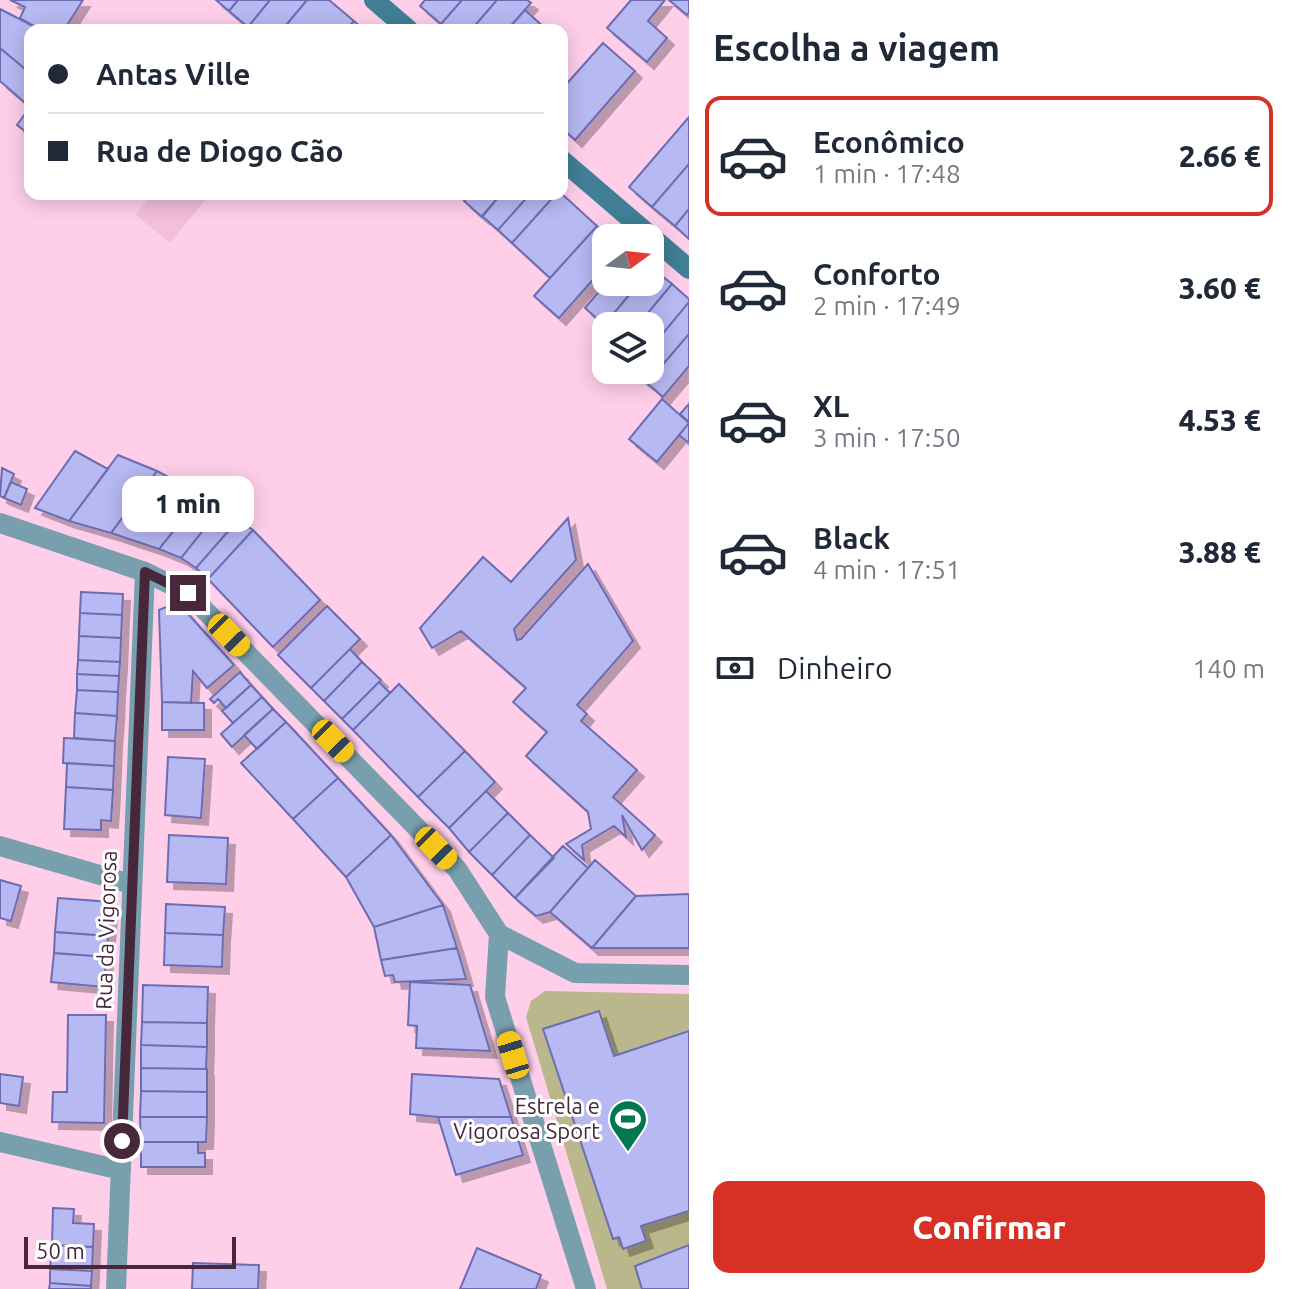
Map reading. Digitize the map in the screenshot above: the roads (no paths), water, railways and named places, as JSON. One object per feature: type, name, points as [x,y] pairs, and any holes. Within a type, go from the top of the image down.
[{"type":"main road","points":[[374,0],[402,24]]},
{"type":"main road","points":[[568,165],[689,269]]},
{"type":"street","points":[[0,523],[145,572],[188,593],[457,869],[499,934],[575,973],[689,975]]},
{"type":"street","name":"Rua da Vigorosa","points":[[116,1289],[145,572]]},
{"type":"street","points":[[0,846],[131,884]]},
{"type":"street","points":[[499,934],[495,997],[586,1289]]},
{"type":"street","points":[[0,1142],[121,1170]]},
{"type":"place","name":"Estrela e Vigorosa Sport","points":[[628,1153]]}]
